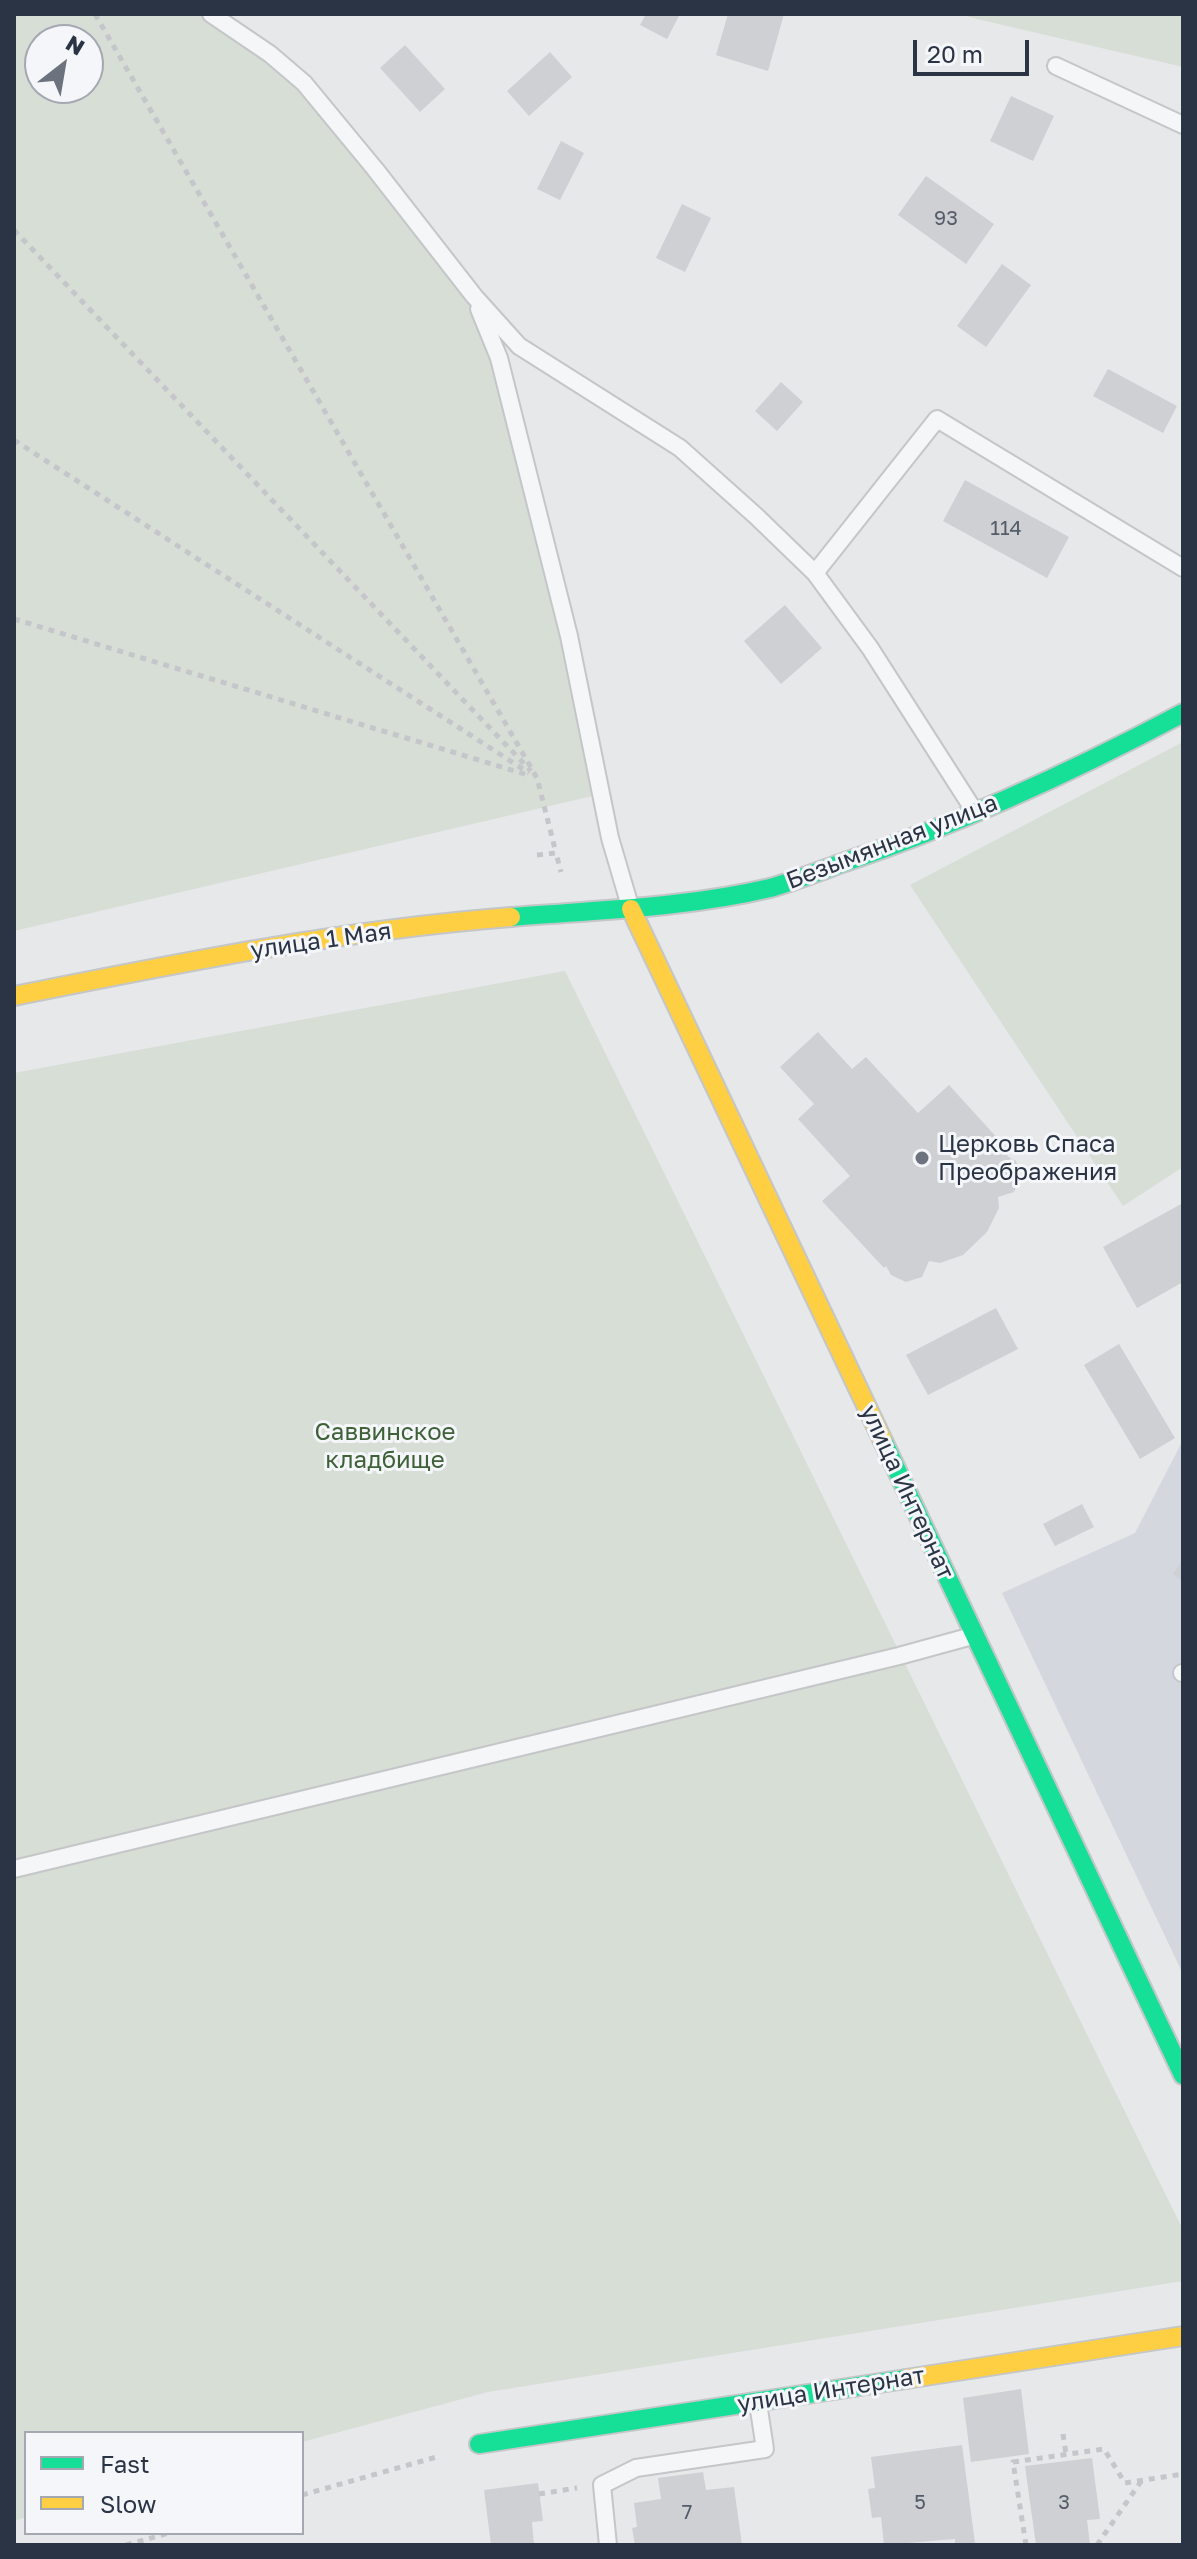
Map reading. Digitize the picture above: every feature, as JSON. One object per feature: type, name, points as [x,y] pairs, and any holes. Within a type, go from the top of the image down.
[{"type":"street","name":"Безымянная улица","points":[[631,909],[665,907],[770,888],[937,830],[1117,748],[1183,713]]},
{"type":"street","name":"улица 1 Мая","points":[[14,996],[166,965],[341,936],[462,921],[631,909]]},
{"type":"street","name":"улица Интернат","points":[[631,909],[1183,2075]]},
{"type":"street","name":"улица Интернат","points":[[479,2444],[1183,2336]]},
{"type":"lane","points":[[211,14],[270,54],[304,83],[474,296],[519,346],[680,448],[815,573],[870,648],[975,813]]},
{"type":"lane","points":[[1056,66],[1183,125]]},
{"type":"lane","points":[[474,296],[503,374],[569,636],[610,838],[631,909]]},
{"type":"lane","points":[[815,573],[937,419],[1183,568]]},
{"type":"lane","points":[[14,1869],[899,1656],[975,1635]]},
{"type":"lane","points":[[1161,2029],[1183,2027]]},
{"type":"lane","points":[[608,2545],[602,2485],[636,2468],[765,2449],[757,2402]]},
{"type":"path","points":[[95,14],[537,778],[556,853]]},
{"type":"path","points":[[14,230],[537,778]]},
{"type":"path","points":[[14,440],[537,778]]},
{"type":"path","points":[[14,619],[537,778]]},
{"type":"path","points":[[1063,2434],[1066,2454]]},
{"type":"path","points":[[304,2494],[479,2444]]},
{"type":"path","points":[[1026,2545],[1013,2462],[1104,2449],[1125,2483],[1183,2474]]},
{"type":"path","points":[[1097,2545],[1142,2480]]},
{"type":"path","points":[[539,2494],[602,2485]]},
{"type":"path","points":[[126,2545],[162,2535]]},
{"type":"shaded area","points":[[1183,1440],[1183,1974],[1002,1593],[1135,1533]]},
{"type":"green space","points":[[14,14],[211,14],[270,54],[474,296],[499,358],[601,794],[14,931]]},
{"type":"green space","points":[[960,14],[1183,14],[1183,67],[977,19]]},
{"type":"green space","points":[[1183,742],[1183,1167],[1123,1206],[910,885]]},
{"type":"green space","name":"Саввинское кладбище","points":[[565,971],[1183,2230],[1183,2281],[488,2392],[304,2441],[304,2431],[24,2431],[24,2518],[14,2521],[14,1073]]},
{"type":"building","points":[[646,14],[680,14],[667,39],[640,25]]},
{"type":"building","points":[[728,14],[784,14],[768,71],[716,55]]},
{"type":"building","points":[[405,45],[445,89],[420,112],[380,68]]},
{"type":"building","points":[[550,52],[572,77],[529,116],[507,91]]},
{"type":"building","points":[[1011,96],[1054,116],[1033,161],[990,141]]},
{"type":"building","points":[[561,141],[584,153],[560,200],[537,189]]},
{"type":"building","points":[[926,176],[994,224],[966,264],[898,215]]},
{"type":"building","points":[[682,204],[711,218],[685,272],[656,258]]},
{"type":"building","points":[[1002,264],[1031,285],[986,347],[957,326]]},
{"type":"building","points":[[1108,369],[1177,406],[1163,433],[1093,396]]},
{"type":"building","points":[[781,382],[803,402],[777,431],[755,411]]},
{"type":"building","points":[[965,480],[1069,537],[1047,578],[943,521]]},
{"type":"building","points":[[785,605],[822,648],[781,684],[744,641]]},
{"type":"building","name":"Церковь Спаса Преображения","points":[[818,1032],[852,1069],[866,1057],[918,1113],[949,1085],[1010,1152],[1007,1156],[1016,1161],[1021,1176],[1014,1192],[998,1197],[999,1208],[987,1232],[963,1255],[940,1263],[929,1261],[922,1277],[906,1282],[891,1275],[886,1266],[884,1268],[822,1201],[850,1176],[798,1119],[814,1104],[780,1067]]},
{"type":"building","points":[[1183,1203],[1183,1282],[1137,1308],[1103,1247]]},
{"type":"building","points":[[996,1308],[1018,1349],[928,1395],[906,1355]]},
{"type":"building","points":[[1119,1344],[1175,1438],[1140,1459],[1084,1365]]},
{"type":"building","points":[[1082,1504],[1094,1527],[1055,1546],[1043,1524]]},
{"type":"building","points":[[1183,1560],[1183,1581],[1173,1574]]},
{"type":"building","points":[[1021,2389],[1029,2454],[971,2462],[963,2398]]},
{"type":"building","points":[[962,2445],[975,2543],[955,2545],[955,2539],[884,2545],[881,2517],[872,2518],[868,2489],[875,2488],[871,2457]]},
{"type":"building","points":[[1092,2458],[1100,2519],[1087,2520],[1090,2545],[1036,2545],[1025,2466]]},
{"type":"building","points":[[703,2472],[706,2490],[734,2487],[742,2545],[635,2545],[632,2528],[637,2527],[634,2503],[661,2499],[658,2478]]},
{"type":"building","points":[[538,2483],[543,2521],[532,2522],[534,2545],[491,2545],[484,2490]]},
{"type":"traffic: fast","points":[[511,917],[673,904],[738,895],[779,885],[975,813],[1183,713]]},
{"type":"traffic: fast","points":[[883,1441],[1183,2075]]},
{"type":"traffic: fast","points":[[479,2444],[906,2379]]},
{"type":"traffic: slow","points":[[631,909],[883,1441]]},
{"type":"traffic: slow","points":[[14,996],[323,939],[511,917]]},
{"type":"traffic: slow","points":[[906,2379],[1183,2336]]},
{"type":"place","name":"Церковь Спаса Преображения","points":[[922,1158]]}]
